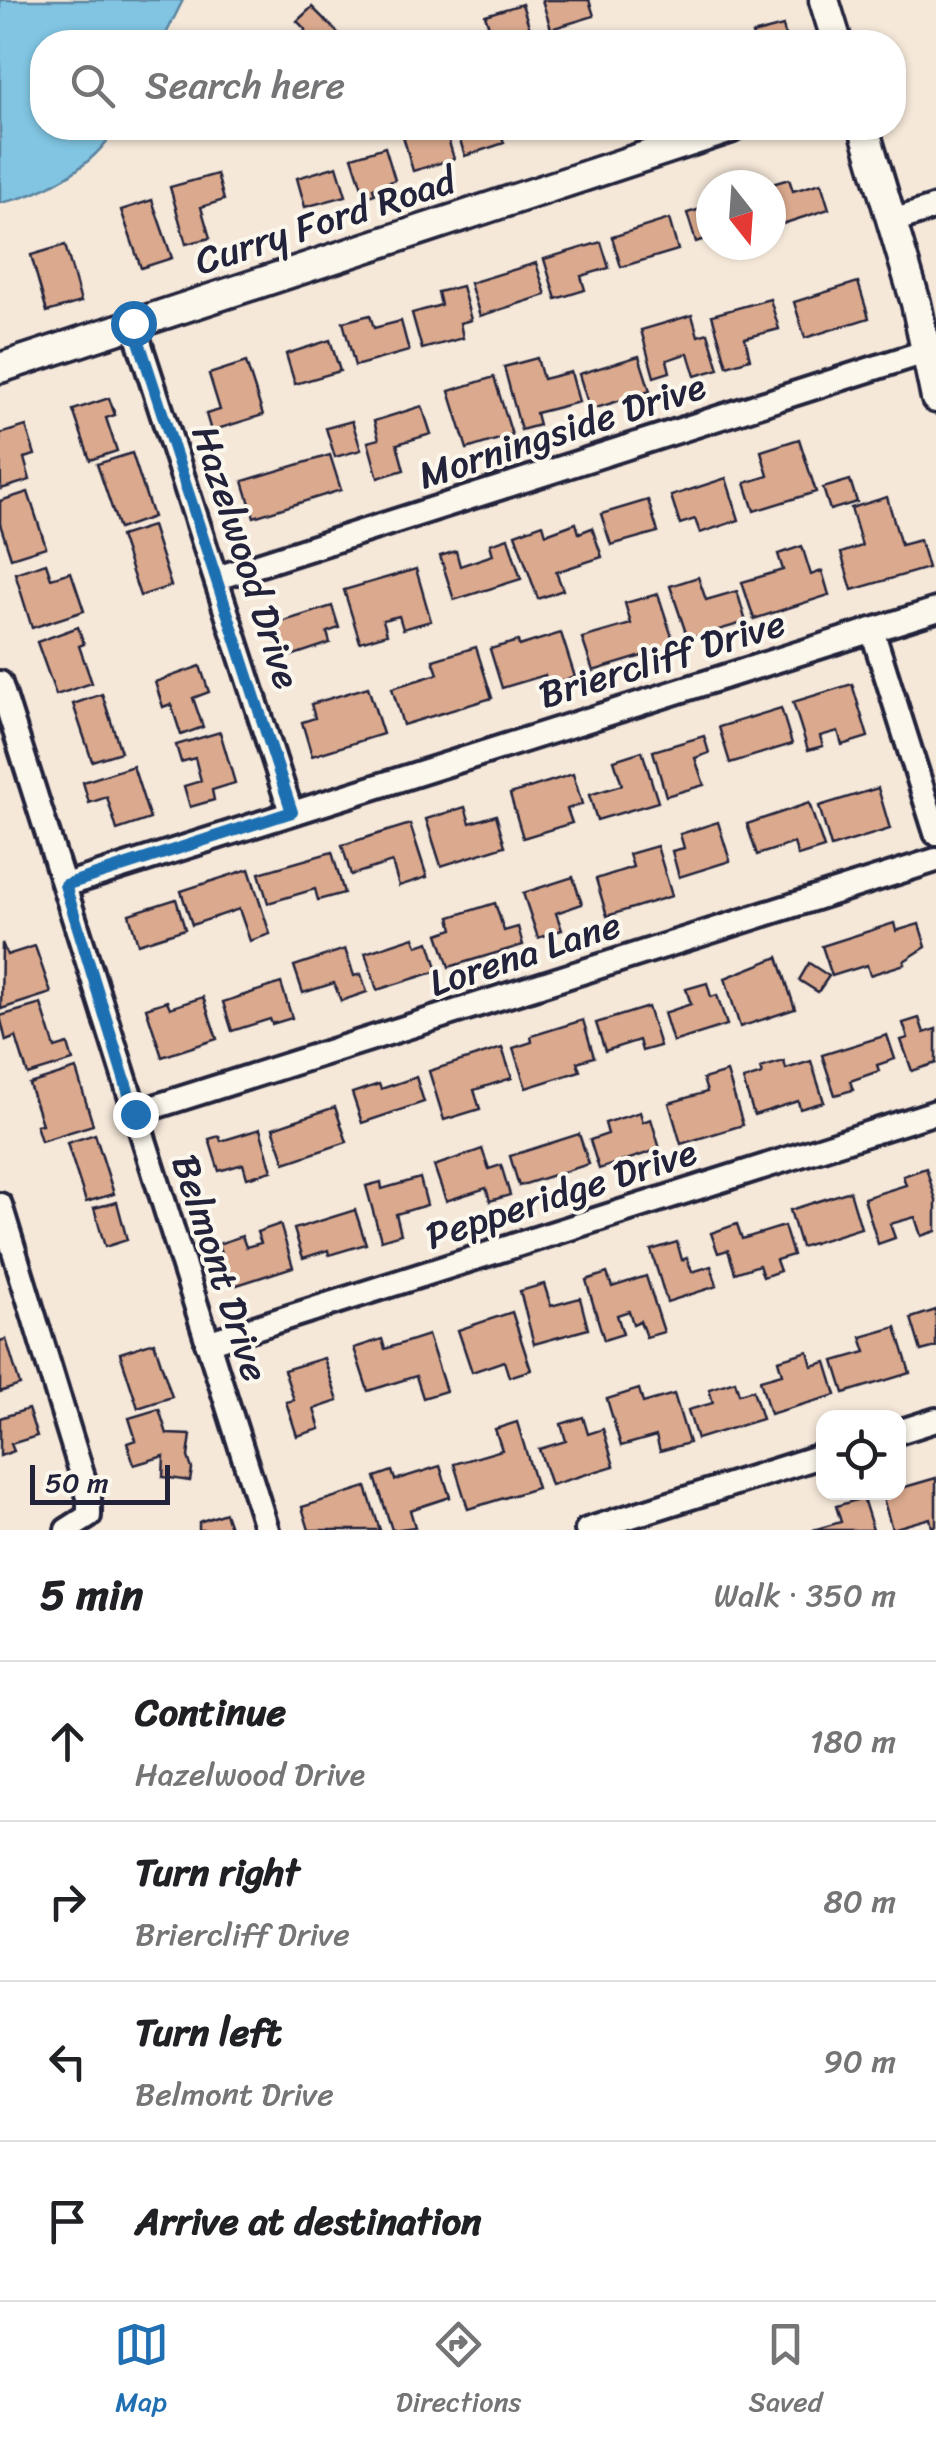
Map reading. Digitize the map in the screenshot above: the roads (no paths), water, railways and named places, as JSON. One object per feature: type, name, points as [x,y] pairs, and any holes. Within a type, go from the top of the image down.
[{"type":"street","points":[[824,0],[833,30]]},
{"type":"street","name":"Curry Ford Road","points":[[0,368],[694,140]]},
{"type":"street","points":[[868,140],[928,351],[936,398]]},
{"type":"street","points":[[893,222],[936,208]]},
{"type":"street","name":"Hazelwood Drive","points":[[133,323],[292,812]]},
{"type":"street","name":"Morningside Drive","points":[[217,578],[928,351]]},
{"type":"street","name":"Briercliff Drive","points":[[65,885],[936,610]]},
{"type":"street","points":[[872,630],[936,833]]},
{"type":"street","name":"Belmont Drive","points":[[0,683],[267,1530]]},
{"type":"street","name":"Lorena Lane","points":[[135,1114],[936,860]]},
{"type":"street","name":"Pepperidge Drive","points":[[207,1343],[936,1112]]},
{"type":"street","points":[[0,1204],[5,1242],[89,1497],[89,1516],[68,1530]]},
{"type":"street","points":[[906,1429],[936,1420]]},
{"type":"street","points":[[587,1530],[816,1458]]},
{"type":"water","points":[[0,0],[183,0],[168,30],[30,30],[30,140],[107,140],[66,177],[0,203]]}]
